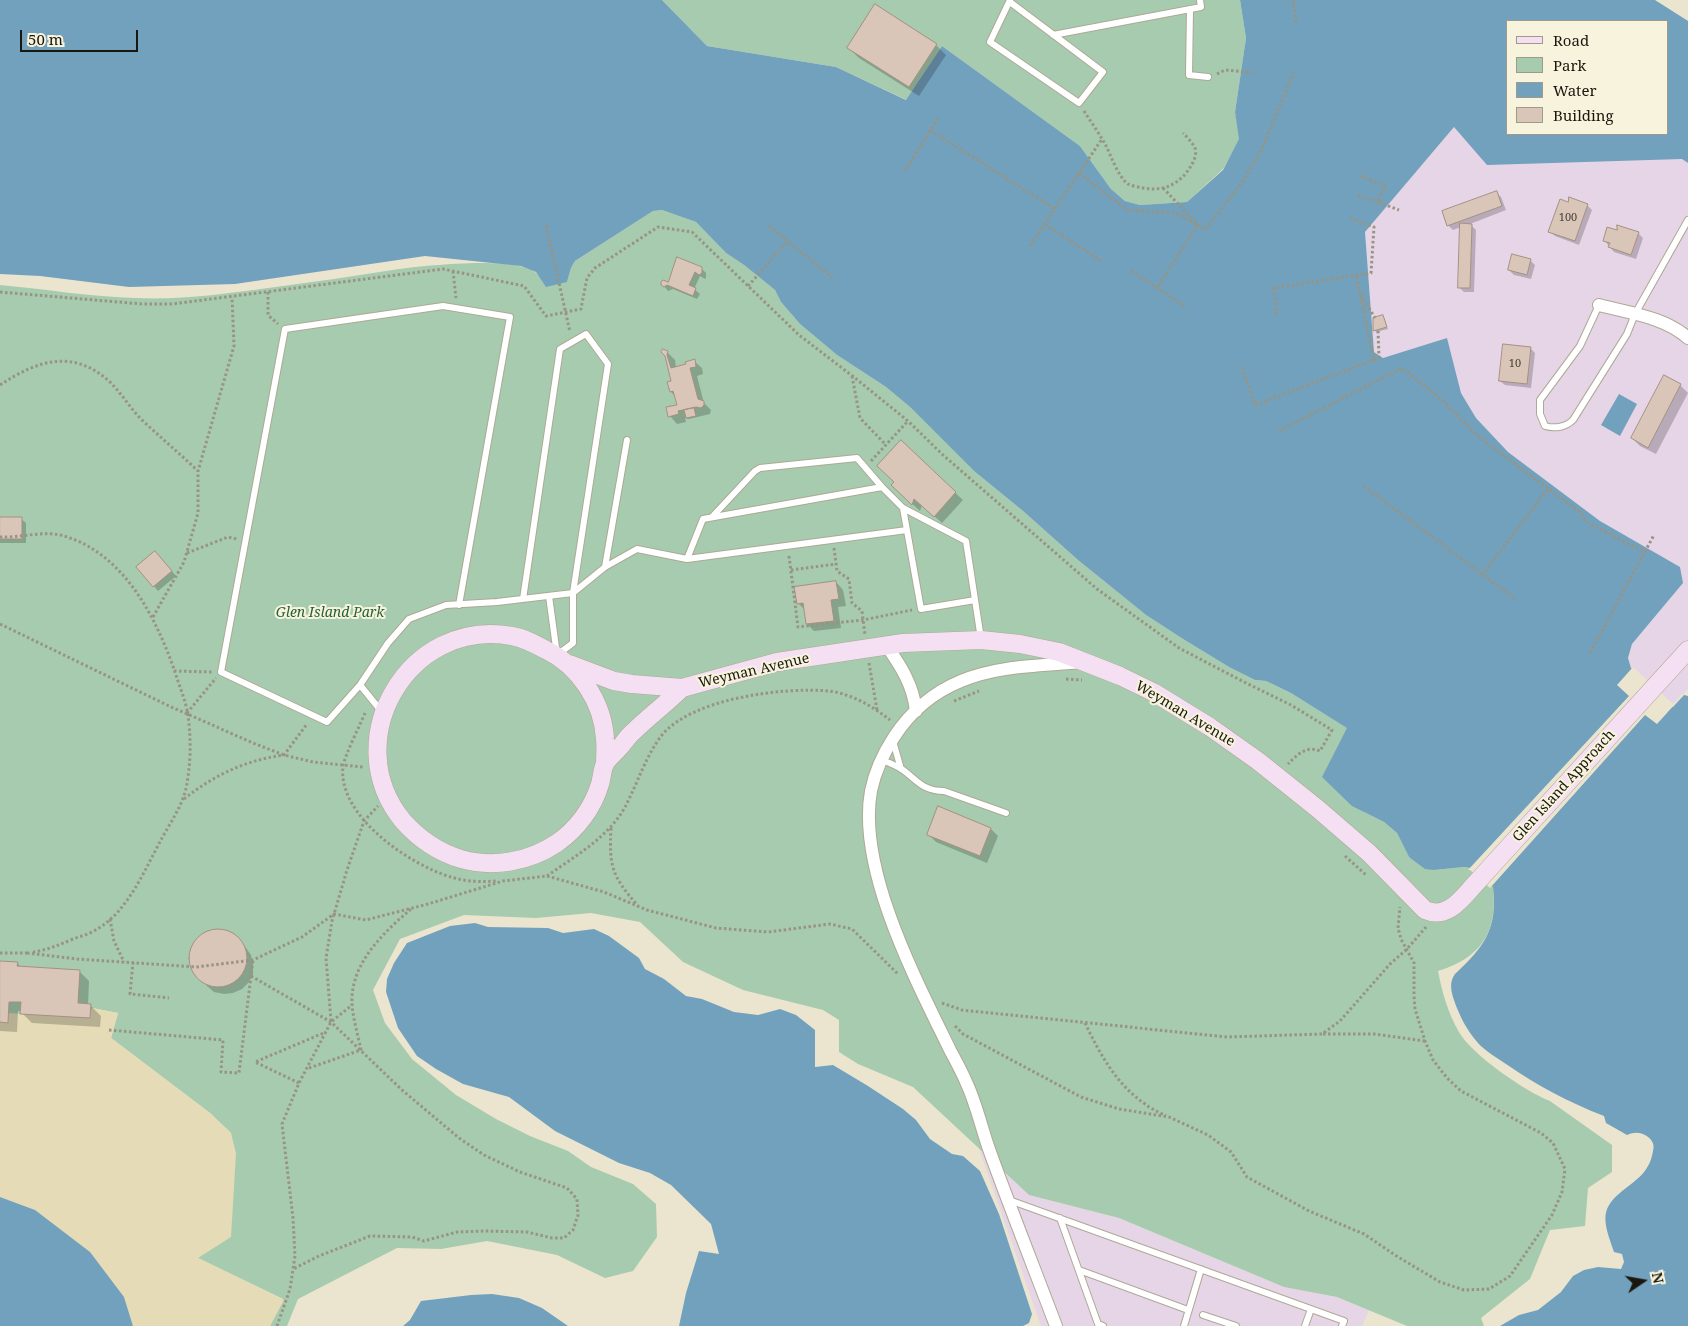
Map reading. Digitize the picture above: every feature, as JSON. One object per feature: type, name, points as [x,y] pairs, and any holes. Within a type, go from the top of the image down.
[{"type":"street","points":[[1599,305],[1652,319],[1688,338]]},
{"type":"street","points":[[563,660],[580,676],[590,691],[602,720],[605,739],[605,764],[600,784],[586,814],[570,832],[556,843],[540,853],[520,860],[493,864],[468,861],[451,856],[429,845],[412,831],[396,812],[387,795],[379,768],[377,747],[383,713],[398,683],[416,663],[439,647],[458,639],[478,635],[512,636],[526,640],[563,660],[614,680],[632,684],[682,688]]},
{"type":"street","name":"Weyman Avenue","points":[[682,688],[777,662],[886,645],[981,640],[1060,652],[1120,676],[1153,692],[1210,727],[1258,761],[1318,809],[1369,853],[1425,910],[1437,914]]},
{"type":"street","points":[[886,645],[902,668],[911,686],[916,710]]},
{"type":"street","name":"Glen Island Approach","points":[[1437,914],[1447,911],[1476,883],[1688,650]]},
{"type":"street","points":[[1056,1326],[1008,1199],[968,1084],[925,997],[886,904],[872,850],[869,806],[871,790],[881,759],[900,727],[928,699],[947,687],[971,677],[995,671],[1018,667],[1084,662]]},
{"type":"street","points":[[605,764],[631,734],[668,703],[682,688]]},
{"type":"lane","points":[[1053,35],[1201,7],[1200,0]]},
{"type":"lane","points":[[1010,1],[1102,72],[1079,103],[990,42],[1010,1]]},
{"type":"lane","points":[[1190,9],[1189,75],[1208,77]]},
{"type":"lane","points":[[1599,305],[1580,346],[1540,400],[1540,414],[1546,426],[1551,428],[1564,426],[1570,424],[1573,420],[1627,334],[1635,314],[1688,220]]},
{"type":"lane","points":[[459,605],[510,317],[443,306],[285,330],[221,672],[327,722],[360,684],[388,643],[409,619],[446,605],[459,605],[523,599],[573,593],[605,567],[637,549],[687,559],[907,530]]},
{"type":"lane","points":[[523,599],[560,349],[586,334],[608,364],[573,593],[573,643],[563,660]]},
{"type":"lane","points":[[605,567],[627,440]]},
{"type":"lane","points":[[712,517],[760,468],[857,458],[882,487],[904,508],[966,541],[981,640]]},
{"type":"lane","points":[[687,559],[703,519],[882,487]]},
{"type":"lane","points":[[904,508],[921,609],[975,600]]},
{"type":"lane","points":[[549,596],[563,660]]},
{"type":"lane","points":[[360,684],[383,713]]},
{"type":"lane","points":[[893,739],[901,769]]},
{"type":"lane","points":[[881,759],[901,769],[923,787],[934,791],[944,791],[1006,814]]},
{"type":"lane","points":[[1008,1199],[1344,1321],[1342,1326]]},
{"type":"lane","points":[[1060,1218],[1098,1324],[1103,1326]]},
{"type":"lane","points":[[1184,1326],[1201,1269]]},
{"type":"lane","points":[[1079,1270],[1188,1310]]},
{"type":"lane","points":[[1305,1326],[1311,1309]]},
{"type":"lane","points":[[1202,1315],[1236,1326]]},
{"type":"path","points":[[1293,0],[1296,23]]},
{"type":"path","points":[[1225,70],[1255,73]]},
{"type":"path","points":[[1079,173],[1127,210],[1175,213],[1205,230],[1240,185],[1260,153],[1294,72]]},
{"type":"path","points":[[1079,103],[1122,177],[1128,184],[1152,190],[1177,183],[1194,162],[1195,149],[1182,133]]},
{"type":"path","points":[[905,171],[938,118]]},
{"type":"path","points":[[930,130],[1055,209]]},
{"type":"path","points":[[1030,246],[1102,140]]},
{"type":"path","points":[[1360,176],[1385,186],[1378,202]]},
{"type":"path","points":[[1163,188],[1198,225]]},
{"type":"path","points":[[1358,195],[1399,210]]},
{"type":"path","points":[[1277,315],[1274,288],[1371,273],[1374,227],[1350,218]]},
{"type":"path","points":[[1044,224],[1101,261]]},
{"type":"path","points":[[546,225],[572,341]]},
{"type":"path","points":[[1157,288],[1198,225]]},
{"type":"path","points":[[769,226],[834,279]]},
{"type":"path","points":[[0,292],[142,304],[172,304],[442,269],[524,286],[546,316],[581,309],[587,278],[594,268],[658,227],[692,232],[799,335],[908,421],[979,487],[1097,589],[1179,648],[1291,705],[1332,730],[1320,751],[1314,749],[1306,750],[1288,764]]},
{"type":"path","points":[[748,286],[787,242]]},
{"type":"path","points":[[453,271],[457,308]]},
{"type":"path","points":[[1131,271],[1186,307]]},
{"type":"path","points":[[1356,275],[1374,360]]},
{"type":"path","points":[[268,292],[268,315],[285,330]]},
{"type":"path","points":[[1359,292],[1374,318]]},
{"type":"path","points":[[153,618],[184,562],[198,513],[198,470],[234,346],[232,297]]},
{"type":"path","points":[[1242,366],[1255,405],[1379,358],[1378,330]]},
{"type":"path","points":[[0,385],[21,371],[50,362],[68,361],[91,368],[112,384],[140,418],[198,470]]},
{"type":"path","points":[[1279,431],[1402,368],[1439,397],[1479,436],[1580,512],[1586,522],[1645,552]]},
{"type":"path","points":[[852,375],[860,418],[886,444]]},
{"type":"path","points":[[865,468],[908,421]]},
{"type":"path","points":[[1364,486],[1515,599]]},
{"type":"path","points":[[1482,575],[1548,488]]},
{"type":"path","points":[[0,537],[62,535],[84,543],[102,555],[127,580],[153,618],[161,634],[187,713],[189,764],[184,799],[138,884],[115,914],[98,929],[45,950],[27,953]]},
{"type":"path","points":[[1590,653],[1654,535]]},
{"type":"path","points":[[186,553],[228,537],[246,541]]},
{"type":"path","points":[[833,540],[837,571],[849,578],[852,603],[862,611],[865,637]]},
{"type":"path","points":[[788,546],[798,627],[863,620],[921,609]]},
{"type":"path","points":[[791,570],[836,564]]},
{"type":"path","points":[[0,624],[226,732],[284,754],[313,762],[379,768]]},
{"type":"path","points":[[868,660],[877,710]]},
{"type":"path","points":[[174,671],[221,672]]},
{"type":"path","points":[[187,713],[221,672]]},
{"type":"path","points":[[1058,678],[1086,680]]},
{"type":"path","points":[[952,702],[986,688]]},
{"type":"path","points":[[547,876],[599,839],[611,827],[623,810],[651,752],[662,735],[682,718],[703,708],[771,692],[830,692],[858,699],[892,721]]},
{"type":"path","points":[[184,799],[223,772],[263,757],[284,754],[313,715]]},
{"type":"path","points":[[331,1022],[326,958],[334,914],[364,821],[387,795]]},
{"type":"path","points":[[611,827],[611,864],[621,887],[638,906]]},
{"type":"path","points":[[1343,854],[1372,881]]},
{"type":"path","points":[[0,953],[27,953],[196,967],[253,960],[302,937],[334,914],[366,920],[503,881],[547,876],[604,892],[638,906],[716,928],[768,932],[830,924],[852,929],[900,976]]},
{"type":"path","points":[[1085,1022],[1102,1058],[1118,1079],[1144,1104],[1208,1134],[1231,1152],[1247,1177],[1309,1211],[1364,1234],[1440,1282],[1464,1290],[1488,1289],[1510,1276],[1552,1215],[1562,1192],[1565,1169],[1552,1143],[1541,1133],[1461,1091],[1447,1078],[1433,1060],[1425,1041],[1414,1002],[1414,963],[1406,950],[1398,928],[1400,907],[1393,901]]},
{"type":"path","points":[[361,1050],[352,1005],[353,990],[359,968],[372,947],[411,908]]},
{"type":"path","points":[[1322,1034],[1340,1021],[1437,914]]},
{"type":"path","points":[[110,919],[114,941],[124,962]]},
{"type":"path","points":[[110,1030],[222,1040],[221,1072],[239,1074],[253,960]]},
{"type":"path","points":[[133,962],[130,994],[169,998]]},
{"type":"path","points":[[251,976],[331,1022],[402,1090],[459,1138],[484,1155],[520,1172],[566,1188],[577,1199],[578,1216],[573,1230],[564,1238],[552,1238],[526,1232],[457,1232],[424,1241],[412,1237],[370,1236],[319,1256],[293,1270]]},
{"type":"path","points":[[925,997],[962,1010],[1227,1037],[1374,1034],[1425,1041]]},
{"type":"path","points":[[277,1326],[290,1289],[296,1256],[282,1124],[299,1083],[331,1022],[352,1005]]},
{"type":"path","points":[[950,1022],[963,1034],[1081,1097],[1119,1109],[1169,1117]]},
{"type":"path","points":[[299,1083],[255,1062],[326,1032]]},
{"type":"path","points":[[308,1069],[361,1050]]},
{"type":"shaded area","points":[[1454,127],[1683,159],[1688,163],[1688,689],[1673,707],[1631,668],[1628,658],[1632,644],[1683,583],[1680,567],[1600,521],[1508,452],[1476,418],[1461,393],[1447,339],[1383,358],[1374,352],[1365,232]]},
{"type":"shaded area","points":[[979,1149],[1029,1195],[1119,1218],[1284,1287],[1337,1297],[1369,1310],[1362,1326],[1041,1326]]},
{"type":"green space","points":[[662,0],[1240,0],[1246,38],[1235,112],[1240,139],[1223,169],[1187,202],[1140,205],[1125,201],[1111,189],[1080,146],[942,46],[907,100],[836,67],[707,46]]},
{"type":"green space","name":"Glen Island Park","points":[[662,210],[696,222],[726,253],[775,290],[781,302],[800,324],[837,355],[886,387],[910,407],[974,471],[1146,615],[1229,667],[1255,680],[1266,681],[1291,693],[1348,728],[1364,812],[1384,822],[1397,833],[1409,857],[1434,870],[1471,868],[1493,887],[1493,917],[1484,941],[1476,951],[1465,959],[1453,966],[1438,971],[1452,1017],[1465,1041],[1487,1061],[1527,1090],[1550,1101],[1612,1145],[1612,1172],[1588,1188],[1585,1226],[1550,1230],[1530,1279],[1481,1318],[1484,1326],[1407,1326],[1337,1297],[1284,1287],[1119,1218],[1029,1195],[913,1087],[858,1064],[839,1052],[839,1020],[823,1010],[743,990],[683,962],[640,922],[591,913],[536,918],[464,915],[400,939],[373,990],[385,1023],[412,1059],[456,1095],[496,1119],[530,1136],[568,1151],[591,1167],[633,1184],[656,1204],[657,1237],[633,1271],[605,1278],[557,1255],[487,1241],[441,1249],[397,1248],[298,1299],[287,1326],[270,1326],[283,1299],[198,1258],[231,1133],[210,1113],[111,1038],[118,1013],[92,1008],[90,1018],[0,1022],[0,285],[102,296],[169,298],[235,292],[399,269],[473,263],[514,265],[530,269],[539,276],[567,282],[575,261],[653,211]]},
{"type":"sand","points":[[92,1008],[118,1013],[111,1038],[210,1113],[231,1133],[236,1153],[231,1237],[198,1258],[284,1300],[270,1326],[133,1326],[124,1297],[35,1210],[0,1197],[0,1022],[7,1023],[8,1013],[90,1018]]},
{"type":"water","points":[[0,0],[662,0],[707,46],[836,67],[906,100],[942,46],[1080,146],[1111,189],[1125,201],[1140,205],[1187,202],[1223,170],[1239,139],[1235,112],[1246,38],[1240,0],[1655,0],[1688,21],[1688,163],[1682,159],[1487,165],[1454,127],[1365,232],[1374,352],[1383,358],[1447,338],[1461,393],[1476,418],[1508,452],[1600,521],[1680,567],[1683,583],[1632,644],[1628,658],[1631,668],[1673,707],[1684,695],[1688,696],[1688,1326],[1500,1326],[1519,1315],[1538,1310],[1561,1292],[1573,1276],[1584,1270],[1598,1267],[1621,1269],[1624,1262],[1622,1254],[1614,1252],[1607,1230],[1606,1212],[1612,1201],[1644,1172],[1651,1160],[1654,1146],[1645,1135],[1632,1133],[1627,1135],[1606,1123],[1604,1116],[1566,1099],[1518,1072],[1484,1049],[1467,1028],[1454,1000],[1451,983],[1455,974],[1474,955],[1487,936],[1493,915],[1493,887],[1471,868],[1425,869],[1409,857],[1397,833],[1384,822],[1352,806],[1322,777],[1347,728],[1291,693],[1266,681],[1255,680],[1229,667],[1146,615],[974,471],[910,407],[886,387],[837,355],[800,324],[781,302],[775,290],[726,253],[696,222],[662,210],[653,211],[575,261],[567,282],[546,287],[536,272],[521,266],[425,256],[235,284],[129,287],[40,276],[0,274]]},
{"type":"water","points":[[1619,394],[1637,404],[1620,436],[1601,425]]},
{"type":"water","points":[[475,923],[488,927],[548,928],[563,933],[594,929],[609,936],[639,958],[645,969],[664,979],[686,996],[702,999],[734,1012],[758,1015],[780,1009],[796,1015],[815,1030],[815,1067],[833,1065],[868,1086],[916,1120],[930,1139],[952,1154],[963,1156],[980,1171],[999,1214],[1032,1314],[1029,1323],[1023,1326],[679,1326],[686,1293],[699,1251],[719,1254],[711,1224],[671,1185],[650,1173],[619,1163],[555,1131],[509,1097],[463,1084],[436,1069],[417,1056],[398,1028],[386,992],[387,979],[394,963],[407,943],[450,926]]},
{"type":"water","points":[[0,1197],[35,1210],[90,1252],[124,1297],[133,1326],[0,1326]]},
{"type":"water","points":[[492,1294],[519,1298],[542,1308],[568,1326],[403,1326],[410,1320],[421,1301]]},
{"type":"pier","points":[[1633,667],[1673,704],[1685,693],[1657,724],[1645,715],[1490,888],[1468,870],[1629,696],[1617,685]]},
{"type":"building","points":[[875,4],[937,44],[909,87],[847,48]]},
{"type":"building","points":[[1497,191],[1502,206],[1447,226],[1442,211]]},
{"type":"building","points":[[1569,197],[1588,204],[1575,241],[1548,232],[1560,199],[1568,202]]},
{"type":"building","points":[[1460,223],[1472,224],[1470,288],[1458,288]]},
{"type":"building","points":[[1617,225],[1639,232],[1631,255],[1608,247],[1610,243],[1603,241],[1607,227],[1617,230]]},
{"type":"building","points":[[1512,254],[1531,259],[1527,275],[1508,270]]},
{"type":"building","points":[[677,257],[702,267],[702,273],[699,275],[695,272],[689,285],[696,288],[693,296],[667,285],[664,287],[661,285],[663,280],[668,282]]},
{"type":"building","points":[[1383,315],[1387,327],[1373,331],[1373,318]]},
{"type":"building","points":[[1503,344],[1531,347],[1527,384],[1499,381]]},
{"type":"building","points":[[663,349],[668,351],[667,355],[671,368],[686,364],[685,362],[695,359],[696,367],[690,368],[698,399],[704,401],[704,405],[701,408],[696,407],[678,411],[679,414],[668,417],[666,407],[677,405],[673,391],[670,392],[667,382],[671,381],[665,356],[661,352]]},
{"type":"building","points":[[1664,375],[1681,384],[1648,448],[1631,438]]},
{"type":"building","points":[[694,408],[696,416],[686,418],[684,410]]},
{"type":"building","points":[[901,440],[956,492],[934,517],[914,499],[912,505],[891,485],[894,482],[877,466]]},
{"type":"building","points":[[0,517],[22,517],[22,539],[0,539]]},
{"type":"building","points":[[155,551],[172,571],[153,587],[136,567]]},
{"type":"building","points":[[836,581],[839,599],[831,600],[834,621],[806,624],[803,603],[797,604],[794,587]]},
{"type":"building","points":[[938,806],[991,828],[980,856],[927,835]]},
{"type":"building","points":[[218,929],[234,934],[242,942],[247,958],[242,974],[234,982],[218,987],[202,982],[194,974],[189,958],[194,942],[202,934]]},
{"type":"building","points":[[0,961],[18,962],[17,966],[80,970],[78,1003],[91,1004],[90,1018],[20,1014],[21,1002],[9,1002],[8,1023],[0,1022]]}]
